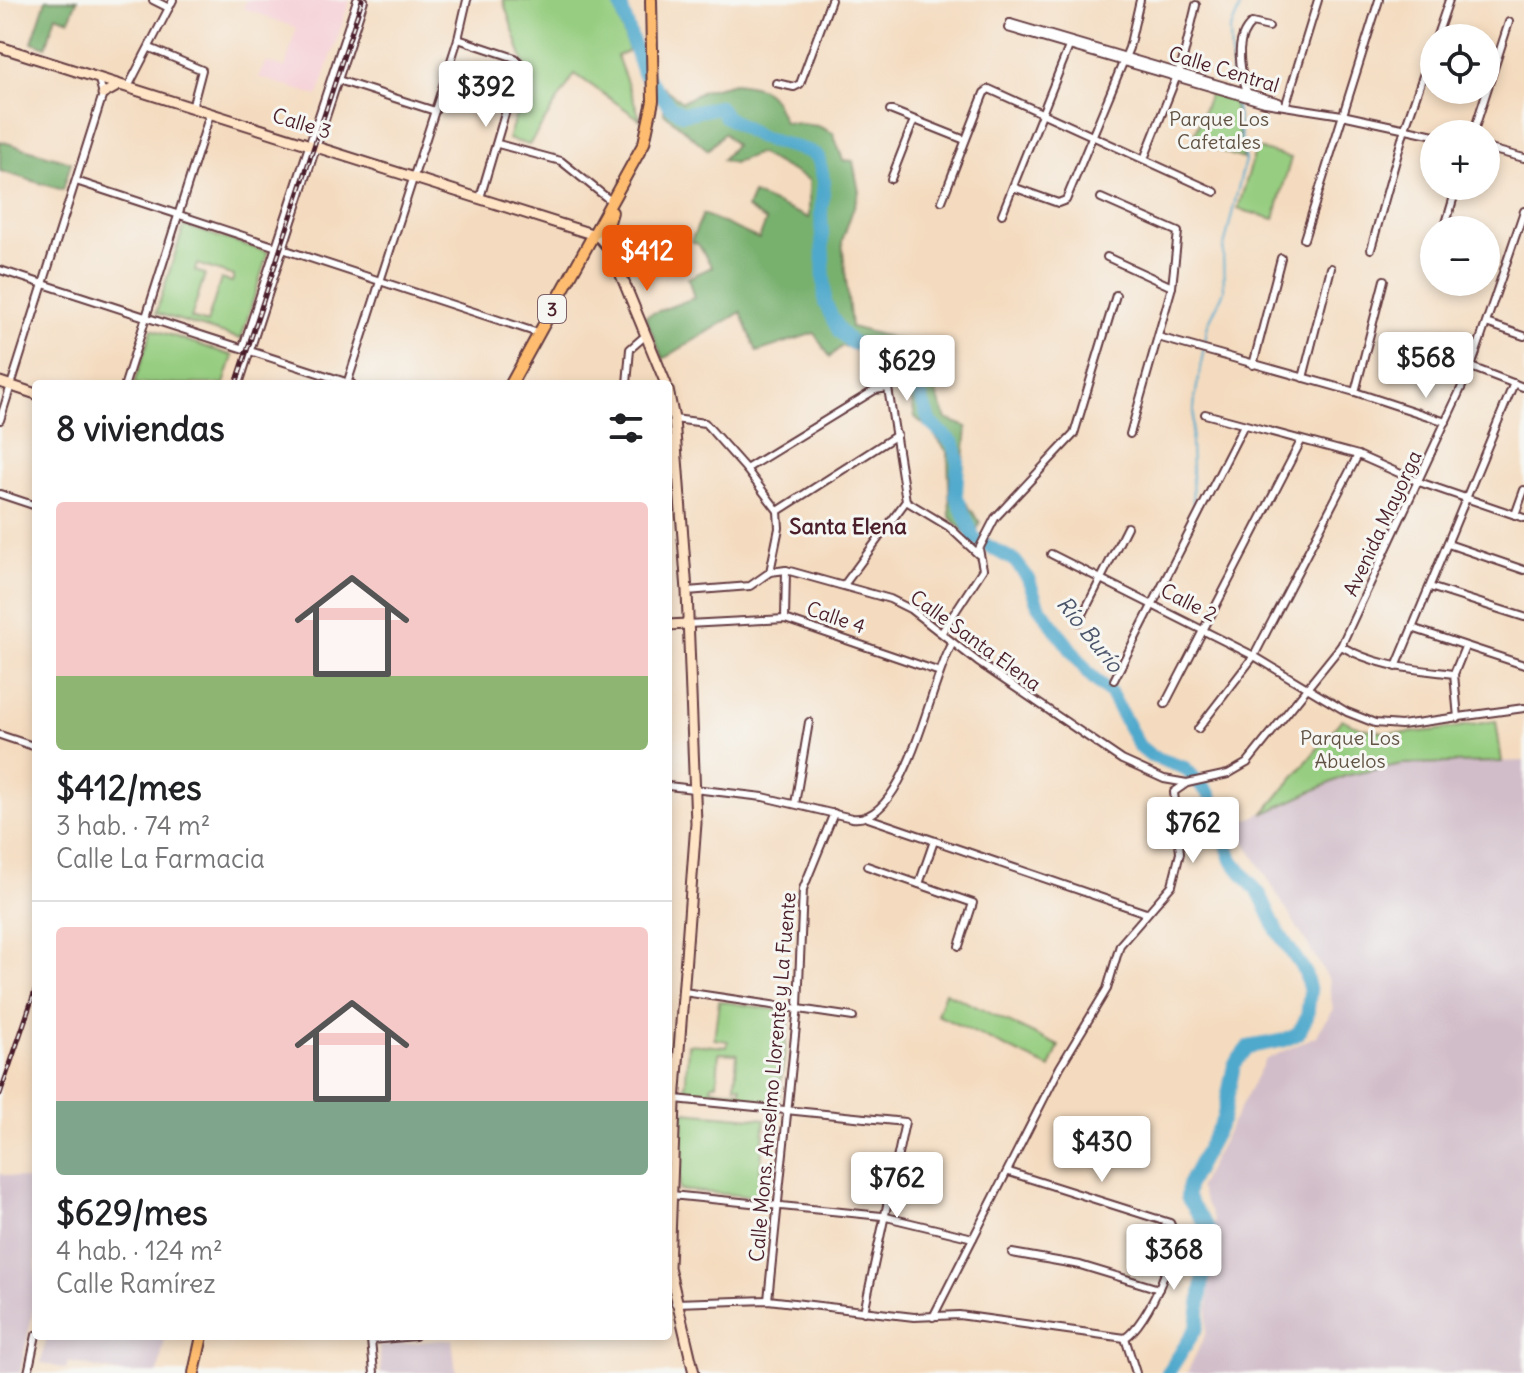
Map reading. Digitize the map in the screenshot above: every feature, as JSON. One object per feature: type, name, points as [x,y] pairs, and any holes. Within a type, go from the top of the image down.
[{"type":"main road","name":"3","points":[[513,380],[644,143],[653,101],[651,0]]},
{"type":"main road","name":"Calle 3","points":[[0,47],[594,234],[608,243]]},
{"type":"main road","points":[[103,94],[112,87],[125,86]]},
{"type":"main road","points":[[612,202],[606,232],[608,243],[664,380]]},
{"type":"main road","points":[[0,382],[32,393]]},
{"type":"main road","points":[[672,409],[673,489],[687,591],[695,844],[673,1101],[672,1148]]},
{"type":"main road","name":"Calle 4","points":[[672,625],[687,624]]},
{"type":"main road","points":[[673,1310],[694,1373]]},
{"type":"main road","points":[[194,1373],[201,1340]]},
{"type":"street","points":[[153,0],[169,8]]},
{"type":"street","points":[[125,86],[150,48],[173,0]]},
{"type":"street","points":[[335,79],[357,0]]},
{"type":"street","points":[[240,380],[246,349],[312,144],[364,0]]},
{"type":"street","points":[[350,380],[458,39],[467,0]]},
{"type":"street","points":[[776,83],[794,87],[800,84],[831,0]]},
{"type":"street","points":[[1013,187],[1062,203],[1124,59],[1140,0]]},
{"type":"street","points":[[1318,0],[1286,104],[1420,132]]},
{"type":"street","points":[[1304,239],[1379,0]]},
{"type":"street","points":[[1441,24],[1449,0]]},
{"type":"street","points":[[1144,159],[1178,75],[1196,5]]},
{"type":"street","points":[[1478,120],[1509,22]]},
{"type":"street","name":"Calle Central","points":[[1070,43],[1008,28],[1010,23],[1178,75],[1286,104]]},
{"type":"street","points":[[1247,92],[1242,72],[1241,38],[1252,23],[1269,27]]},
{"type":"street","points":[[458,39],[515,58],[520,63],[480,198]]},
{"type":"street","points":[[1002,214],[1070,43]]},
{"type":"street","points":[[150,48],[202,70],[192,108]]},
{"type":"street","points":[[0,420],[103,94],[97,77]]},
{"type":"street","points":[[335,79],[435,111]]},
{"type":"street","points":[[1371,249],[1420,85]]},
{"type":"street","points":[[942,201],[984,93],[989,89],[1215,192]]},
{"type":"street","name":"Calle Central","points":[[1238,92],[1286,104]]},
{"type":"street","points":[[890,110],[965,140]]},
{"type":"street","points":[[126,380],[210,114]]},
{"type":"street","points":[[891,179],[914,120]]},
{"type":"street","points":[[498,144],[561,161],[612,202]]},
{"type":"street","points":[[1500,152],[1524,158]]},
{"type":"street","points":[[76,181],[538,333]]},
{"type":"street","points":[[1101,198],[1178,232],[1172,287],[1130,434]]},
{"type":"street","name":"Avenida Mayorga","points":[[1187,783],[1228,774],[1247,763],[1341,646],[1471,367],[1489,324],[1524,211]]},
{"type":"street","points":[[1107,257],[1172,287]]},
{"type":"street","points":[[1253,365],[1281,258]]},
{"type":"street","points":[[1303,378],[1331,268]]},
{"type":"street","points":[[0,270],[340,380]]},
{"type":"street","points":[[1355,392],[1384,280]]},
{"type":"street","points":[[978,552],[987,532],[1012,498],[1074,434],[1116,295]]},
{"type":"street","points":[[1489,324],[1524,336]]},
{"type":"street","points":[[627,380],[630,349],[646,335]]},
{"type":"street","points":[[1158,337],[1355,392],[1446,422]]},
{"type":"street","points":[[1471,367],[1523,387]]},
{"type":"street","points":[[1396,667],[1514,383]]},
{"type":"street","points":[[746,469],[882,386],[889,390],[906,501],[844,585]]},
{"type":"street","points":[[1205,414],[1358,455],[1419,482],[1524,518]]},
{"type":"street","points":[[674,419],[705,423],[778,511],[779,528],[770,572]]},
{"type":"street","points":[[1114,680],[1244,425]]},
{"type":"street","points":[[778,511],[897,435]]},
{"type":"street","points":[[1165,704],[1301,441]]},
{"type":"street","points":[[1198,729],[1254,656],[1358,455]]},
{"type":"street","points":[[1515,515],[1524,490]]},
{"type":"street","points":[[0,494],[32,505]]},
{"type":"street","points":[[906,501],[949,527],[978,552],[983,569],[942,632]]},
{"type":"street","points":[[1079,622],[1127,527]]},
{"type":"street","points":[[1448,544],[1524,570]]},
{"type":"street","name":"Calle 2","points":[[1051,554],[1204,629],[1347,712],[1375,723],[1401,725],[1524,708]]},
{"type":"street","points":[[785,619],[786,570]]},
{"type":"street","name":"Calle Santa Elena","points":[[687,591],[750,586],[770,572],[786,570],[890,599],[942,632],[953,643],[1122,760],[1164,779],[1187,783]]},
{"type":"street","points":[[1430,587],[1524,617]]},
{"type":"street","name":"Calle 4","points":[[687,624],[785,619],[940,672]]},
{"type":"street","points":[[1412,628],[1524,665]]},
{"type":"street","points":[[868,818],[885,803],[894,789],[925,721],[940,672],[953,643]]},
{"type":"street","points":[[1341,646],[1367,660],[1454,674]]},
{"type":"street","points":[[1458,718],[1454,674],[1465,647]]},
{"type":"street","points":[[795,804],[809,722]]},
{"type":"street","points":[[0,735],[32,746]]},
{"type":"street","points":[[933,1317],[1060,1067],[1107,989],[1120,945],[1172,885],[1178,867],[1180,833],[1173,797],[1164,779]]},
{"type":"street","points":[[1173,797],[1175,790],[1187,783]]},
{"type":"street","points":[[672,787],[733,792],[868,818],[1146,913]]},
{"type":"street","name":"Calle Mons. Anselmo Llorente y La Fuente","points":[[768,1300],[798,1006],[803,889],[834,813]]},
{"type":"street","points":[[919,884],[934,841]]},
{"type":"street","points":[[867,866],[973,903],[959,946]]},
{"type":"street","points":[[684,992],[798,1006],[853,1017]]},
{"type":"street","points":[[673,1101],[905,1122],[882,1216],[864,1312]]},
{"type":"street","points":[[1009,1172],[1160,1218],[1172,1227],[1174,1245],[1159,1289],[1125,1338]]},
{"type":"street","points":[[672,1195],[882,1216],[973,1238]]},
{"type":"street","points":[[1012,1253],[1080,1265],[1159,1289]]},
{"type":"street","points":[[673,1310],[768,1300],[864,1312],[933,1317],[959,1315],[1125,1338]]},
{"type":"street","points":[[1125,1338],[1136,1373]]},
{"type":"street","points":[[28,1373],[35,1340]]},
{"type":"street","points":[[371,1340],[374,1373]]},
{"type":"shaded area","points":[[246,0],[350,0],[318,96],[258,77],[266,62],[285,68],[296,28],[243,8]]},
{"type":"shaded area","points":[[1524,761],[1524,1373],[1187,1373],[1206,1333],[1214,1220],[1199,1187],[1265,1060],[1316,1036],[1333,1010],[1328,978],[1235,825],[1345,776],[1402,764]]},
{"type":"shaded area","points":[[0,1174],[32,1181],[32,1316],[20,1373],[0,1373]]},
{"type":"shaded area","points":[[45,1340],[165,1340],[158,1373],[122,1373],[68,1362],[66,1369],[41,1363]]},
{"type":"shaded area","points":[[452,1340],[456,1373],[381,1373],[379,1346]]},
{"type":"green space","points":[[46,0],[77,0],[69,20],[56,15],[46,47],[32,42]]},
{"type":"green space","points":[[503,0],[613,0],[629,51],[617,56],[641,120],[575,74],[529,145],[508,139],[527,81],[530,81]]},
{"type":"green space","points":[[734,83],[755,86],[767,92],[776,103],[784,122],[818,126],[833,133],[843,160],[853,161],[859,192],[842,241],[851,327],[907,342],[923,359],[946,419],[967,427],[961,496],[980,522],[973,542],[950,517],[948,453],[933,433],[915,417],[905,371],[895,356],[842,346],[830,357],[814,333],[757,352],[741,312],[663,359],[645,316],[694,298],[688,278],[712,267],[698,244],[691,241],[703,214],[759,239],[766,221],[747,208],[753,194],[809,218],[809,180],[758,153],[733,163],[722,160],[735,145],[724,133],[708,150],[664,113],[664,88],[682,102],[703,91]]},
{"type":"green space","name":"Parque Los Cafetales","points":[[1210,93],[1233,100],[1243,159],[1192,141]]},
{"type":"green space","points":[[0,141],[71,162],[63,190],[0,171]]},
{"type":"green space","points":[[1256,148],[1291,158],[1274,219],[1238,209]]},
{"type":"green space","points":[[184,226],[268,252],[241,339],[156,313]],"holes":[[[197,264],[234,276],[232,282],[221,279],[207,323],[191,318],[205,274],[195,271]]]},
{"type":"green space","points":[[152,329],[233,356],[225,380],[135,380]]},
{"type":"green space","name":"Parque Los Abuelos","points":[[1342,719],[1360,727],[1398,733],[1496,721],[1502,762],[1402,764],[1345,776],[1263,814]]},
{"type":"green space","points":[[945,992],[1059,1046],[1050,1068],[937,1015]]},
{"type":"green space","points":[[719,1001],[790,1012],[778,1104],[685,1094],[688,1044],[727,1047],[728,1041],[714,1039]],"holes":[[[719,1053],[737,1054],[735,1086],[741,1086],[741,1091],[711,1089],[712,1084],[717,1084]]]},
{"type":"green space","points":[[683,1112],[765,1119],[758,1197],[679,1190]]},
{"type":"waterway","name":"Río Burío","points":[[619,0],[643,73],[670,106],[682,114],[719,107],[726,117],[761,138],[808,151],[818,157],[824,181],[821,213],[825,303],[839,331],[852,343],[900,356],[912,372],[930,423],[954,444],[958,460],[956,495],[974,538],[1015,561],[1028,578],[1038,605],[1089,674],[1111,694],[1139,746],[1151,756],[1185,768],[1210,795],[1232,860],[1261,896],[1276,929],[1305,972],[1310,992],[1307,1017],[1298,1034],[1285,1040],[1248,1047],[1234,1065],[1223,1119],[1188,1185],[1187,1197],[1209,1230],[1197,1327],[1168,1373]]},
{"type":"waterway","points":[[1232,84],[1230,31],[1243,0]]},
{"type":"waterway","points":[[1193,504],[1191,443],[1195,398],[1208,324],[1224,291],[1223,251],[1245,160],[1234,94]]},
{"type":"railway","points":[[237,380],[362,0]]},
{"type":"railway","points":[[0,1094],[32,1000]]},
{"type":"district","name":"Santa Elena","points":[[848,526]]}]
